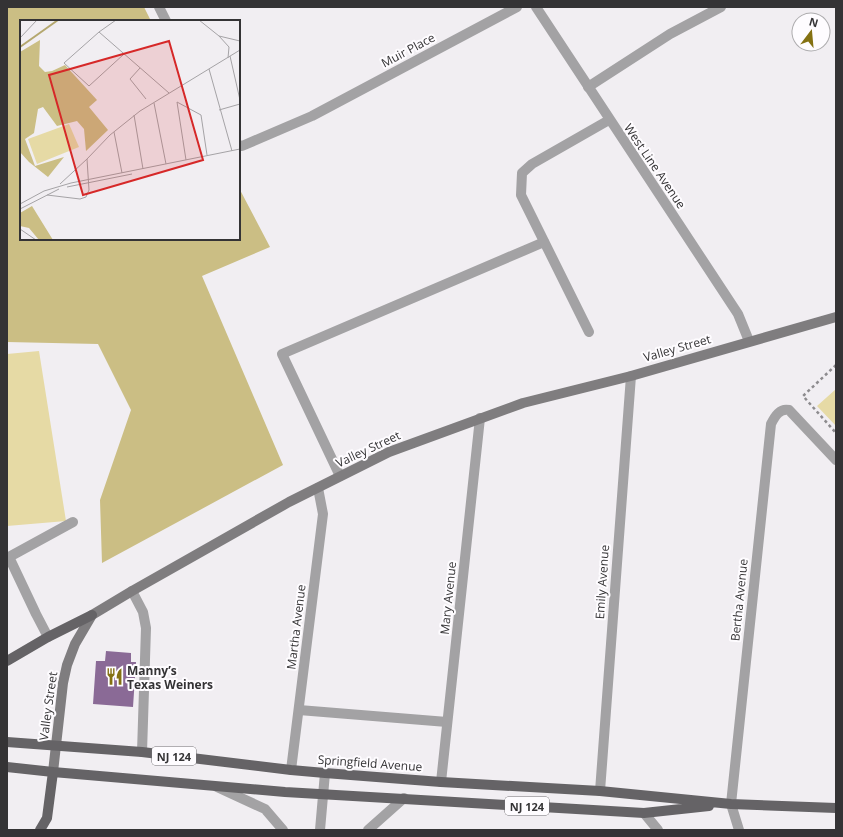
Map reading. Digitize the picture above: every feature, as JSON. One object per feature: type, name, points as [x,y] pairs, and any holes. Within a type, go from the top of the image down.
[{"type":"main road","name":"Valley Street","points":[[53,772],[63,683],[67,665],[75,644],[92,615],[289,502],[388,452],[523,403],[631,376],[836,317]]},
{"type":"main road","points":[[7,661],[48,637],[92,615]]},
{"type":"main road","name":"Springfield Avenue","points":[[7,742],[142,752],[325,773],[441,782],[600,791],[731,804],[836,808]]},
{"type":"main road","name":"Springfield Avenue","points":[[7,767],[215,786],[323,794],[644,813],[731,804]]},
{"type":"main road","points":[[40,830],[47,818],[53,772]]},
{"type":"street","points":[[159,7],[166,20]]},
{"type":"street","name":"Muir Place","points":[[240,145],[242,146],[312,116],[517,7]]},
{"type":"street","name":"West Line Avenue","points":[[536,7],[738,314],[749,341]]},
{"type":"street","points":[[588,87],[670,34],[721,7]]},
{"type":"street","points":[[589,332],[521,194],[522,173],[532,164],[609,120]]},
{"type":"street","points":[[340,476],[282,354],[544,242]]},
{"type":"street","name":"Emily Avenue","points":[[600,791],[631,376]]},
{"type":"street","name":"Bertha Avenue","points":[[731,804],[771,424],[774,416],[779,412],[789,410],[836,460]]},
{"type":"street","name":"Mary Avenue","points":[[441,782],[480,418]]},
{"type":"street","name":"Martha Avenue","points":[[291,770],[322,514],[318,488]]},
{"type":"street","points":[[48,637],[9,557],[73,522]]},
{"type":"street","points":[[132,592],[143,612],[146,628],[142,752]]},
{"type":"street","points":[[299,710],[447,722]]},
{"type":"street","points":[[320,830],[325,773]]},
{"type":"street","points":[[215,786],[265,809],[283,830]]},
{"type":"street","points":[[368,830],[404,798]]},
{"type":"street","points":[[731,804],[739,830]]},
{"type":"street","points":[[644,813],[658,830]]},
{"type":"path","points":[[836,365],[803,396],[836,433]]},
{"type":"shaded area","points":[[7,7],[144,7],[150,20],[20,20],[20,240],[240,240],[240,190],[270,247],[202,276],[283,465],[102,563],[100,500],[131,410],[98,344],[7,342]]},
{"type":"shaded area","points":[[39,351],[66,521],[7,526],[7,354]]},
{"type":"shaded area","points":[[836,389],[836,426],[817,406]]},
{"type":"building","points":[[106,651],[131,653],[131,662],[136,662],[133,707],[93,704],[96,661],[105,661]]},
{"type":"place","name":"Manny’s Texas Weiners","points":[[114,677]]}]
